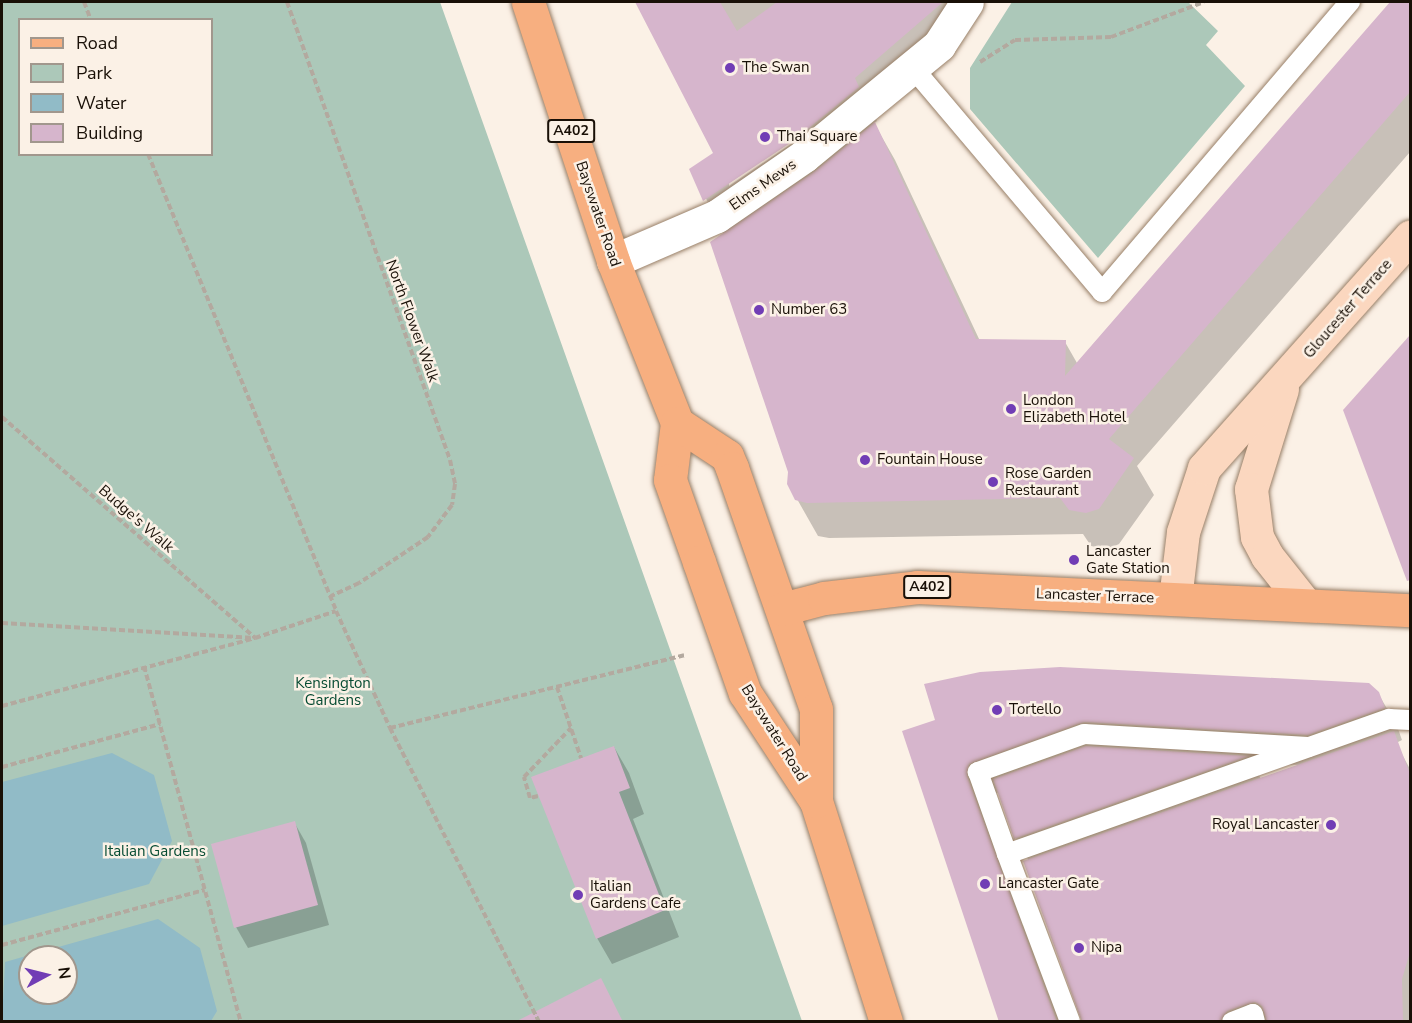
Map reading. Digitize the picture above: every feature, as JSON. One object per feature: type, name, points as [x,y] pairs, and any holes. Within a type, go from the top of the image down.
[{"type":"main road","name":"Bayswater Road","points":[[528,2],[613,261],[677,423],[670,480],[745,693],[816,801],[886,1022]]},
{"type":"main road","name":"Bayswater Road","points":[[677,423],[728,456],[816,709],[816,801]]},
{"type":"main road","name":"Lancaster Terrace","points":[[782,609],[824,598],[917,586],[1410,610]]},
{"type":"street","name":"Elms Mews","points":[[613,261],[717,216],[804,156],[923,80],[939,45],[968,2]]},
{"type":"street","name":"Gloucester Terrace","points":[[1175,598],[1183,532],[1204,468],[1285,381],[1410,237]]},
{"type":"street","name":"Gloucester Terrace","points":[[1285,381],[1251,489],[1257,537],[1267,556],[1305,604]]},
{"type":"lane","points":[[923,80],[1102,292],[1350,2]]},
{"type":"lane","points":[[1007,854],[1389,719],[1410,720]]},
{"type":"lane","points":[[1070,1022],[978,771],[1084,735],[1308,747]]},
{"type":"lane","points":[[1232,1022],[1253,1014],[1256,1022]]},
{"type":"path","points":[[84,2],[90,18]]},
{"type":"path","name":"North Flower Walk","points":[[287,2],[450,460],[455,484],[452,505],[442,523],[428,537],[359,583],[331,596]]},
{"type":"path","points":[[923,80],[1014,40],[1111,37],[1204,2]]},
{"type":"path","points":[[149,156],[336,611],[390,729],[539,1022]]},
{"type":"path","name":"Budge's Walk","points":[[2,417],[255,638]]},
{"type":"path","points":[[2,706],[255,638],[336,611]]},
{"type":"path","points":[[2,623],[255,638]]},
{"type":"path","points":[[390,729],[684,655]]},
{"type":"path","points":[[144,666],[241,1022]]},
{"type":"path","points":[[557,687],[581,758]]},
{"type":"path","points":[[2,767],[160,724]]},
{"type":"path","points":[[538,795],[530,798],[524,777],[571,728]]},
{"type":"path","points":[[2,945],[205,890]]},
{"type":"green space","name":"Kensington Gardens","points":[[2,2],[440,2],[802,1021],[2,1021]]},
{"type":"green space","points":[[1012,2],[1188,2],[1218,31],[1206,45],[1245,86],[1098,258],[970,109],[970,68]]},
{"type":"water","points":[[112,753],[154,775],[172,841],[149,884],[2,926],[2,782]]},
{"type":"water","points":[[158,919],[200,948],[217,1011],[211,1021],[2,1021],[5,962],[18,958],[18,1005],[78,1005],[78,945],[65,945]]},
{"type":"building","points":[[635,2],[720,2],[737,31],[777,2],[943,2],[855,78],[859,87],[793,141],[703,201],[689,169],[713,153]]},
{"type":"building","points":[[1390,2],[1410,2],[1410,92],[1109,439],[1134,458],[1099,509],[1086,513],[1069,510],[1060,498],[807,503],[795,500],[787,484],[788,472],[710,242],[815,171],[875,122],[976,339],[1066,340],[1065,376]]},
{"type":"building","points":[[1410,335],[1410,580],[1407,581],[1343,410]]},
{"type":"building","points":[[1060,667],[1369,683],[1379,692],[1385,708],[1308,735],[1084,722],[969,764],[967,776],[1057,1022],[999,1022],[902,731],[935,720],[924,684],[980,672]]},
{"type":"building","points":[[1394,731],[1410,774],[1410,952],[1402,979],[1403,1022],[1267,1022],[1262,1006],[1255,1002],[1227,1011],[1220,1022],[1082,1022],[1023,861]]},
{"type":"building","points":[[614,746],[630,788],[619,792],[665,910],[596,939],[531,777]]},
{"type":"building","points":[[1086,746],[1249,756],[1014,839],[993,779]]},
{"type":"building","points":[[295,821],[318,905],[234,928],[211,844]]},
{"type":"building","points":[[601,978],[623,1022],[515,1022]]},
{"type":"place","name":"The Swan","points":[[730,68]]},
{"type":"place","name":"Thai Square","points":[[765,137]]},
{"type":"place","name":"Number 63","points":[[759,310]]},
{"type":"place","name":"London Elizabeth Hotel","points":[[1011,409]]},
{"type":"place","name":"Fountain House","points":[[865,460]]},
{"type":"place","name":"Rose Garden Restaurant","points":[[993,482]]},
{"type":"place","name":"Lancaster Gate Station","points":[[1074,560]]},
{"type":"place","name":"Tortello","points":[[997,710]]},
{"type":"place","name":"Royal Lancaster","points":[[1331,825]]},
{"type":"place","name":"Lancaster Gate","points":[[985,884]]},
{"type":"place","name":"Italian Gardens Cafe","points":[[578,895]]},
{"type":"place","name":"Nipa","points":[[1079,948]]},
{"type":"park label","name":"Italian Gardens","points":[[155,852]]}]
